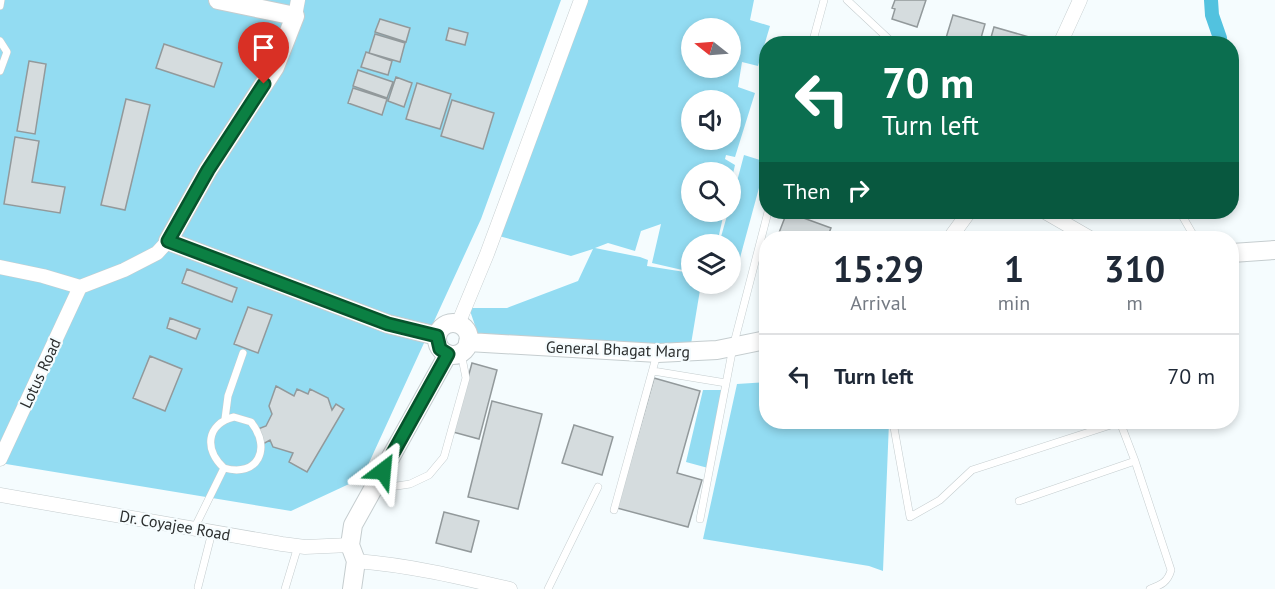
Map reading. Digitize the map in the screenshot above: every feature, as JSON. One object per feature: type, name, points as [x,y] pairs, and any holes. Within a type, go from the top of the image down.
[{"type":"street","points":[[0,267],[80,287],[124,270],[157,253],[168,241],[208,170],[275,67],[296,8],[218,0]]},
{"type":"street","points":[[458,324],[487,254],[581,0]]},
{"type":"street","points":[[1064,36],[1080,0]]},
{"type":"street","points":[[1057,219],[1078,231]]},
{"type":"street","points":[[168,241],[388,324],[437,336]]},
{"type":"street","points":[[1239,253],[1275,250]]},
{"type":"street","name":"Lotus Road","points":[[0,459],[80,287]]},
{"type":"street","points":[[437,336],[445,326],[458,324]]},
{"type":"street","points":[[352,589],[353,525],[372,490],[459,350],[467,333],[458,324]]},
{"type":"street","points":[[437,336],[440,349],[459,350]]},
{"type":"street","name":"General Bhagat Marg","points":[[459,350],[657,353],[708,351],[759,341]]},
{"type":"street","name":"Dr. Coyajee Road","points":[[0,495],[212,532],[353,553],[473,585],[510,589]]},
{"type":"lane","points":[[0,6],[1,0]]},
{"type":"lane","points":[[814,36],[824,0]]},
{"type":"lane","points":[[847,0],[885,36]]},
{"type":"lane","points":[[0,41],[6,52],[0,71]]},
{"type":"lane","points":[[700,519],[733,347],[759,247]]},
{"type":"lane","points":[[372,490],[410,484],[429,474],[444,457],[466,378],[459,350]]},
{"type":"lane","points":[[225,419],[228,396],[243,353]]},
{"type":"lane","points":[[614,510],[657,353]]},
{"type":"lane","points":[[653,371],[726,382]]},
{"type":"lane","points":[[234,417],[251,422],[260,437],[259,457],[250,468],[234,471],[224,468],[212,454],[210,445],[214,430],[225,419],[234,417]]},
{"type":"lane","points":[[894,429],[910,517],[940,500],[972,470],[1098,429]]},
{"type":"lane","points":[[1123,429],[1171,570],[1169,577],[1162,585],[1150,589]]},
{"type":"lane","points":[[1019,501],[1135,461]]},
{"type":"lane","points":[[194,529],[224,468]]},
{"type":"lane","points":[[548,589],[598,487]]},
{"type":"lane","points":[[198,587],[212,532]]},
{"type":"lane","points":[[285,589],[298,546]]},
{"type":"shaded area","points":[[0,0],[561,0],[481,219],[362,478],[291,511],[0,463]]},
{"type":"shaded area","points":[[585,0],[754,0],[750,20],[770,26],[767,36],[759,36],[758,66],[742,62],[741,68],[741,18],[681,18],[681,78],[739,78],[738,87],[755,93],[741,138],[741,90],[681,90],[681,150],[737,150],[735,157],[726,155],[725,159],[730,162],[681,162],[681,222],[722,222],[719,234],[681,234],[681,270],[652,263],[661,224],[641,231],[635,251],[608,243],[595,248],[640,257],[648,260],[647,266],[681,271],[681,294],[699,294],[691,344],[596,343],[478,334],[469,308],[507,308],[578,281],[593,249],[571,256],[499,236]]},
{"type":"shaded area","points":[[744,155],[759,160],[759,188],[741,254],[741,234],[722,234],[725,222],[741,222],[741,166]]},
{"type":"shaded area","points":[[759,382],[759,429],[889,429],[883,571],[869,566],[703,539],[737,384]]},
{"type":"shaded area","points":[[703,390],[724,390],[708,468],[686,462]]},
{"type":"building","points":[[895,0],[926,0],[917,27],[892,19]]},
{"type":"building","points":[[953,15],[985,24],[982,36],[947,36]]},
{"type":"building","points":[[380,19],[410,28],[406,42],[375,32]]},
{"type":"building","points":[[994,27],[1026,36],[991,36]]},
{"type":"building","points":[[449,28],[468,33],[465,45],[446,40]]},
{"type":"building","points":[[375,34],[405,43],[400,62],[369,53]]},
{"type":"building","points":[[164,44],[222,63],[214,87],[156,68]]},
{"type":"building","points":[[366,52],[392,61],[388,75],[361,67]]},
{"type":"building","points":[[29,61],[46,64],[35,134],[17,131]]},
{"type":"building","points":[[358,70],[393,82],[387,98],[353,86]]},
{"type":"building","points":[[396,77],[412,83],[404,107],[388,101]]},
{"type":"building","points":[[417,83],[451,94],[440,129],[406,119]]},
{"type":"building","points":[[353,88],[387,99],[382,115],[348,103]]},
{"type":"building","points":[[126,99],[150,105],[125,210],[101,205]]},
{"type":"building","points":[[452,100],[494,113],[483,149],[441,136]]},
{"type":"building","points":[[15,137],[39,141],[32,182],[65,187],[60,213],[4,204]]},
{"type":"building","points":[[784,219],[806,219],[831,228],[830,231],[780,231]]},
{"type":"building","points":[[187,269],[237,288],[232,302],[182,283]]},
{"type":"building","points":[[248,307],[272,315],[258,353],[234,344]]},
{"type":"building","points":[[170,318],[200,329],[196,339],[167,328]]},
{"type":"building","points":[[150,356],[182,369],[165,411],[133,398]]},
{"type":"building","points":[[472,363],[497,370],[479,439],[453,432]]},
{"type":"building","points":[[654,378],[700,391],[677,473],[702,480],[688,527],[617,508]]},
{"type":"building","points":[[276,386],[294,396],[297,389],[308,394],[310,389],[328,398],[332,410],[336,404],[344,409],[307,472],[289,462],[293,453],[273,447],[270,440],[263,444],[258,429],[266,426],[272,414],[269,406]]},
{"type":"building","points":[[492,401],[542,414],[518,509],[468,497]]},
{"type":"building","points":[[574,425],[613,437],[602,475],[562,463]]},
{"type":"building","points":[[444,512],[479,521],[471,552],[436,543]]},
{"type":"waterway","points":[[1211,0],[1212,15],[1219,36]]},
{"type":"route","points":[[264,84],[208,170],[168,241],[388,324],[437,336],[440,349],[448,354],[383,471]]}]
